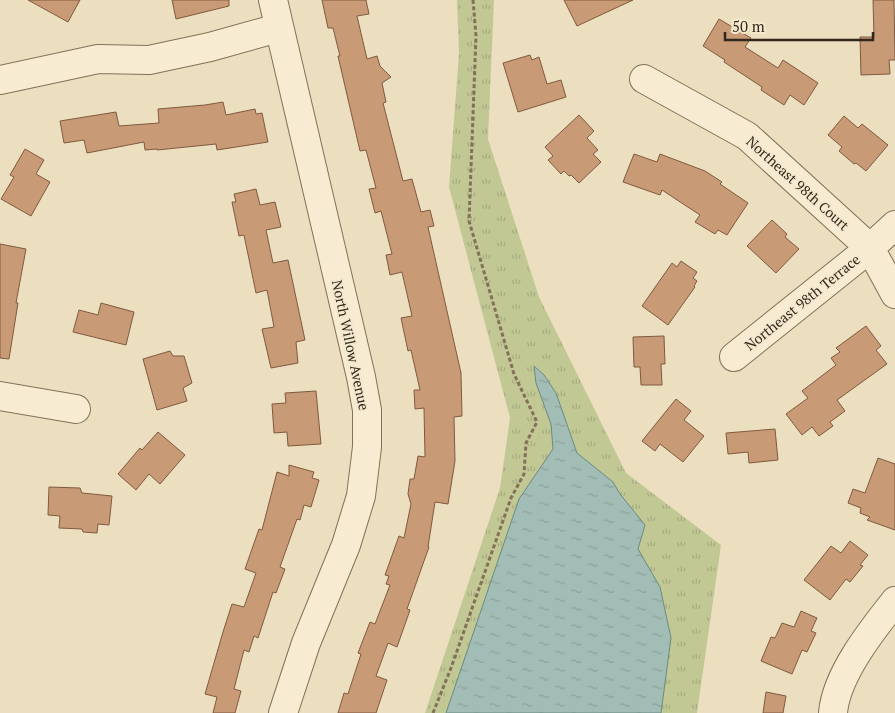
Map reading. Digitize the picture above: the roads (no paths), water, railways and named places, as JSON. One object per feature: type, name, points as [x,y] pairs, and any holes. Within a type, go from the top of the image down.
[{"type":"street","name":"North Willow Avenue","points":[[273,0],[367,410],[367,447],[361,496],[346,545],[306,643],[284,713]]},
{"type":"street","points":[[0,80],[98,59],[149,60],[210,47],[278,28]]},
{"type":"street","name":"Northeast 98th Court","points":[[644,79],[746,136],[870,248],[895,294]]},
{"type":"street","name":"Northeast 98th Terrace","points":[[734,357],[870,248],[895,225]]},
{"type":"street","points":[[0,396],[76,409]]},
{"type":"street","points":[[833,713],[834,699],[846,674],[868,635],[895,601]]},
{"type":"water","points":[[534,366],[544,375],[556,393],[577,453],[613,482],[620,494],[645,525],[638,549],[660,587],[671,638],[661,713],[446,713],[519,499],[553,449],[551,424],[536,383]]}]
